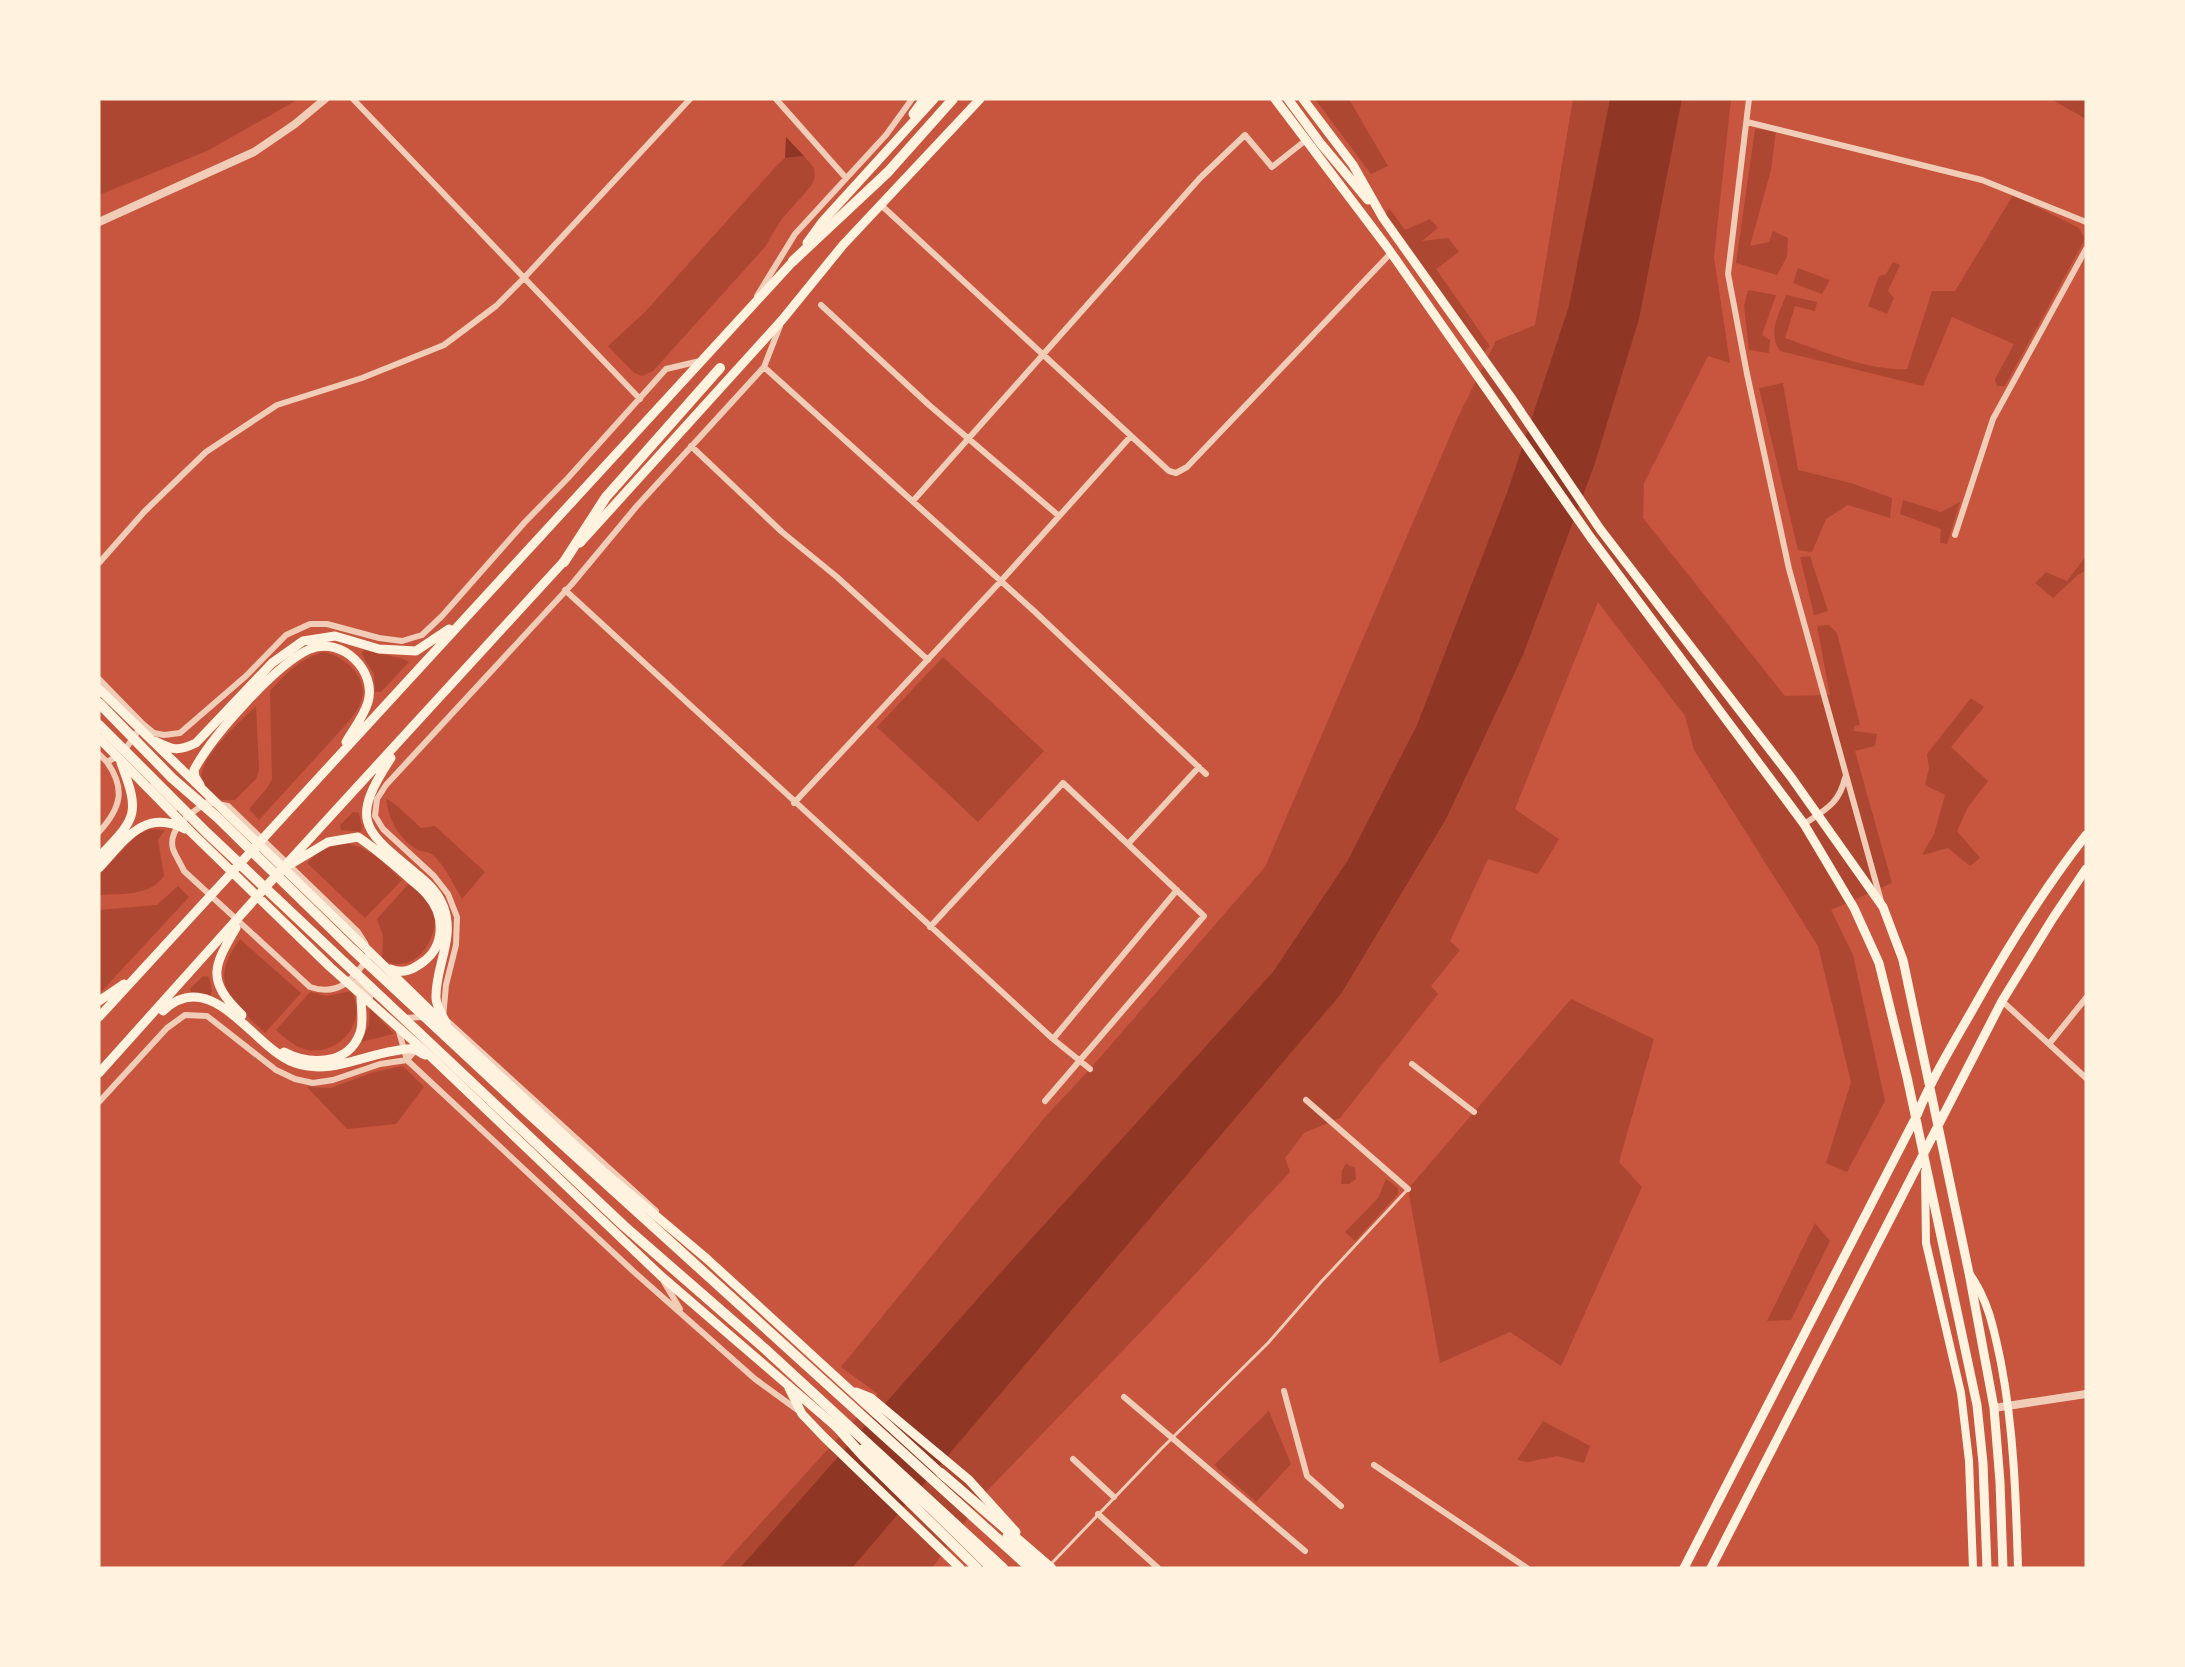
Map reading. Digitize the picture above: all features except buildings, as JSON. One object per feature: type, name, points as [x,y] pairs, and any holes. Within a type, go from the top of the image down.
[{"type":"highway","points":[[793,261],[888,172],[953,99]]},
{"type":"highway","points":[[564,562],[606,497],[720,368]]},
{"type":"highway","points":[[99,703],[172,778],[218,818],[352,949],[526,1111],[1029,1568]]},
{"type":"highway","points":[[99,725],[207,833],[624,1226],[764,1348],[1003,1568]]},
{"type":"highway","points":[[835,1425],[889,1482],[977,1568]]},
{"type":"highway","points":[[941,1473],[1052,1566]]},
{"type":"main road","points":[[898,136],[924,99]]},
{"type":"main road","points":[[99,1017],[793,261],[823,221],[934,99]]},
{"type":"main road","points":[[99,1073],[782,320],[843,245],[980,99]]},
{"type":"main road","points":[[1275,99],[1389,250],[1591,538],[1804,824],[1854,908],[1879,963],[1917,1115],[1977,1405],[1983,1463],[1987,1568]]},
{"type":"main road","points":[[1288,99],[1321,144],[1389,250]]},
{"type":"main road","points":[[1303,99],[1353,165],[1383,218]]},
{"type":"main road","points":[[1321,144],[1383,218],[1510,396],[1600,529],[1818,815],[1883,907],[1903,960],[1995,1408],[2003,1568]]},
{"type":"main road","points":[[148,738],[173,750],[183,750],[196,743],[272,663],[303,640],[335,636],[379,648],[416,651],[461,621]]},
{"type":"main road","points":[[204,792],[195,777],[194,770],[214,738],[278,670],[296,656],[312,648],[328,646],[345,651],[361,665],[370,684],[368,703],[338,756]]},
{"type":"main road","points":[[99,689],[448,1028],[604,1172],[707,1258],[941,1473],[1040,1568]]},
{"type":"main road","points":[[406,735],[368,800],[366,813],[368,828],[380,842],[435,890],[444,907],[448,925],[447,940],[436,1000],[448,1028]]},
{"type":"main road","points":[[99,738],[122,754],[192,833],[361,996],[432,1058],[661,1276],[816,1408],[991,1568]]},
{"type":"main road","points":[[99,857],[131,820],[133,802],[122,754]]},
{"type":"main road","points":[[99,868],[128,837],[146,824],[173,823],[192,833]]},
{"type":"main road","points":[[1684,1568],[1917,1115],[1929,1084],[2013,937],[2063,864],[2086,835]]},
{"type":"main road","points":[[281,870],[328,842],[358,837],[428,896],[437,910],[441,925],[438,943],[427,959],[413,969],[400,973],[387,968]]},
{"type":"main road","points":[[1711,1568],[2002,1001],[2086,869]]},
{"type":"main road","points":[[247,910],[219,957],[218,980],[223,994],[231,1004],[285,1053],[319,1062],[344,1053],[354,1044],[360,1033],[361,996]]},
{"type":"main road","points":[[99,1001],[138,974]]},
{"type":"main road","points":[[109,1062],[173,1001],[188,998],[201,998],[220,1004],[280,1056],[296,1064],[338,1066],[374,1054],[411,1049],[432,1058]]},
{"type":"main road","points":[[1924,1154],[1926,1244],[1961,1393],[1969,1461],[1973,1568]]},
{"type":"main road","points":[[1969,1274],[1981,1290],[1989,1310],[2009,1406],[2016,1485],[2018,1568]]},
{"type":"main road","points":[[784,1381],[802,1414],[960,1568]]},
{"type":"main road","points":[[850,1389],[871,1398],[957,1469],[1011,1527],[1052,1566]]},
{"type":"street","points":[[99,222],[254,152],[295,124],[325,99]]},
{"type":"street","points":[[353,99],[640,399]]},
{"type":"street","points":[[99,563],[144,512],[206,452],[277,405],[362,378],[444,345],[495,306],[524,278],[690,99]]},
{"type":"street","points":[[776,99],[846,178]]},
{"type":"street","points":[[753,303],[795,234],[886,135],[912,99]]},
{"type":"street","points":[[1749,99],[1728,274],[1789,569],[1883,907]]},
{"type":"street","points":[[1747,122],[1982,180],[2086,222]]},
{"type":"street","points":[[913,501],[1200,178],[1245,135],[1272,167],[1306,140]]},
{"type":"street","points":[[881,205],[1169,471],[1176,473],[1187,467],[1389,250]]},
{"type":"street","points":[[1955,535],[1993,419],[2086,249]]},
{"type":"street","points":[[821,305],[929,405],[1059,516]]},
{"type":"street","points":[[99,1102],[167,1028],[185,1015],[207,1016],[276,1070],[295,1079],[313,1083],[333,1080],[380,1064],[407,1060],[444,1017],[446,986],[456,945],[457,917],[448,894],[434,876],[383,829],[375,816],[377,799],[386,785],[565,590],[636,507],[764,367],[782,320]]},
{"type":"street","points":[[99,679],[154,733],[164,735],[180,733],[246,676],[286,635],[310,624],[327,624],[379,638],[402,640],[422,635],[442,616],[666,369],[700,361]]},
{"type":"street","points":[[764,367],[1001,581],[1206,774]]},
{"type":"street","points":[[794,803],[1001,581],[1131,436]]},
{"type":"street","points":[[691,446],[766,518],[837,577],[928,660]]},
{"type":"street","points":[[565,590],[794,803],[1053,1039],[1090,1069]]},
{"type":"street","points":[[107,762],[122,754],[143,724]]},
{"type":"street","points":[[99,754],[116,775],[120,788],[119,801],[113,815],[99,832]]},
{"type":"street","points":[[122,754],[185,817]]},
{"type":"street","points":[[1128,843],[1199,767]]},
{"type":"street","points":[[1804,824],[1831,806],[1842,792],[1845,774]]},
{"type":"street","points":[[930,927],[1064,783],[1204,916],[1045,1101]]},
{"type":"street","points":[[207,802],[228,806],[358,932],[369,956],[353,977],[336,989],[322,991],[310,987],[184,871],[172,848],[175,833],[185,817],[207,802]]},
{"type":"street","points":[[1053,1039],[1177,890]]},
{"type":"street","points":[[353,977],[401,1018],[444,1017],[707,1258]]},
{"type":"street","points":[[353,977],[396,1020],[407,1060],[574,1218],[755,1379],[802,1414]]},
{"type":"street","points":[[2049,1044],[2086,998]]},
{"type":"street","points":[[2002,1001],[2086,1078]]},
{"type":"street","points":[[1412,1064],[1474,1112]]},
{"type":"street","points":[[1306,1100],[1408,1189]]},
{"type":"street","points":[[661,1276],[682,1313]]},
{"type":"street","points":[[1284,1391],[1307,1476],[1341,1506]]},
{"type":"street","points":[[1995,1408],[2086,1394]]},
{"type":"street","points":[[1124,1397],[1305,1551]]},
{"type":"street","points":[[1073,1459],[1114,1497]]},
{"type":"street","points":[[1374,1465],[1527,1568]]},
{"type":"street","points":[[1098,1514],[1158,1568]]},
{"type":"lane","points":[[1052,1566],[1114,1497],[1268,1343],[1321,1282],[1408,1189]]},
{"type":"shaded area","points":[[99,99],[299,99],[207,151],[99,195]]},
{"type":"shaded area","points":[[1315,99],[1349,99],[1388,166],[1371,174]]},
{"type":"shaded area","points":[[1573,99],[1731,99],[1714,257],[1730,363],[1708,356],[1644,483],[1643,518],[1785,696],[1830,695],[1817,626],[1829,625],[1837,633],[1860,725],[1854,726],[1854,731],[1877,734],[1875,746],[1855,751],[1892,883],[1831,910],[1853,955],[1885,1101],[1847,1172],[1826,1163],[1851,1082],[1818,946],[1694,750],[1685,716],[1598,602],[1515,809],[1559,839],[1538,874],[1488,859],[1450,941],[1460,950],[1431,986],[1438,994],[1340,1118],[1304,1133],[1285,1158],[1290,1172],[1157,1315],[987,1491],[932,1568],[720,1568],[878,1394],[841,1367],[1046,1116],[1090,1069],[1265,867],[1459,415],[1496,341],[1535,325]]},
{"type":"shaded area","points":[[1610,99],[1682,99],[1639,319],[1594,466],[1523,655],[1446,819],[1341,994],[852,1568],[740,1568],[995,1279],[1273,972],[1348,860],[1417,725],[1507,493],[1569,306]]},
{"type":"shaded area","points":[[2051,99],[2086,99],[2086,119]]},
{"type":"shaded area","points":[[1755,129],[1776,131],[1771,170],[1750,246],[1769,242],[1773,231],[1788,238],[1787,257],[1777,275],[1736,263]]},
{"type":"shaded area","points":[[786,137],[804,156],[785,158]]},
{"type":"shaded area","points":[[804,156],[814,168],[815,177],[811,186],[781,220],[765,247],[653,371],[642,376],[634,373],[608,346],[645,312],[779,163],[785,158]]},
{"type":"shaded area","points":[[2013,195],[2079,228],[2085,239],[2005,386],[1997,386],[1995,379],[2014,344],[1952,317],[1923,386],[1780,351],[1774,337],[1774,330],[1786,295],[1817,302],[1815,311],[1795,306],[1785,338],[1861,363],[1892,369],[1907,369],[1932,291],[1955,291]]},
{"type":"shaded area","points":[[1389,208],[1405,230],[1430,219],[1438,228],[1422,241],[1448,238],[1459,252],[1436,269],[1490,346],[1484,352],[1386,214]]},
{"type":"shaded area","points":[[1893,262],[1900,265],[1888,291],[1894,298],[1887,314],[1868,306],[1879,276],[1886,274]]},
{"type":"shaded area","points":[[1798,268],[1830,280],[1822,294],[1793,283]]},
{"type":"shaded area","points":[[1748,290],[1776,295],[1762,335],[1770,340],[1769,353],[1749,350],[1744,306]]},
{"type":"shaded area","points":[[1783,383],[1798,470],[1851,483],[1892,498],[1890,518],[1848,505],[1826,519],[1812,552],[1798,550],[1759,388]]},
{"type":"shaded area","points":[[1903,500],[1941,512],[1960,502],[1947,544],[1940,543],[1941,529],[1900,514]]},
{"type":"shaded area","points":[[1810,556],[1828,611],[1814,615],[1800,557]]},
{"type":"shaded area","points":[[2086,556],[2086,570],[2053,598],[2035,583],[2046,572],[2067,581]]},
{"type":"shaded area","points":[[365,650],[409,662],[381,692],[375,692],[374,674],[361,653]]},
{"type":"shaded area","points":[[324,652],[349,665],[360,679],[362,697],[359,706],[351,719],[259,820],[249,809],[272,779],[270,691],[301,662]]},
{"type":"shaded area","points":[[943,657],[1044,751],[978,822],[877,727]]},
{"type":"shaded area","points":[[1971,698],[1984,707],[1951,747],[1988,781],[1968,807],[1957,831],[1980,858],[1970,866],[1948,848],[1922,855],[1934,834],[1945,795],[1925,785],[1929,768],[1927,754]]},
{"type":"shaded area","points":[[256,706],[259,770],[256,779],[235,800],[221,800],[203,783],[202,772],[213,751]]},
{"type":"shaded area","points":[[386,798],[421,828],[435,826],[485,872],[462,899],[435,856],[419,851],[399,833],[389,813]]},
{"type":"shaded area","points":[[353,812],[359,813],[362,828],[360,832],[341,830],[340,825]]},
{"type":"shaded area","points":[[150,829],[165,830],[158,840],[164,876],[151,888],[143,891],[99,895],[99,875],[137,835]]},
{"type":"shaded area","points":[[345,843],[369,852],[402,880],[365,918],[307,863],[321,850]]},
{"type":"shaded area","points":[[411,881],[432,905],[435,917],[434,928],[427,946],[417,957],[405,963],[390,963],[382,960],[383,936],[377,919]]},
{"type":"shaded area","points":[[178,886],[189,897],[99,994],[99,910],[157,905]]},
{"type":"shaded area","points":[[240,939],[301,993],[265,1033],[233,1001],[224,980],[225,968],[230,955]]},
{"type":"shaded area","points":[[203,976],[209,977],[212,992],[210,996],[192,994],[190,989]]},
{"type":"shaded area","points":[[351,991],[356,1003],[356,1014],[348,1034],[340,1042],[319,1050],[308,1050],[291,1042],[276,1030],[310,992],[327,996]]},
{"type":"shaded area","points":[[1571,999],[1654,1039],[1619,1162],[1642,1187],[1561,1366],[1510,1332],[1440,1363],[1408,1189]]},
{"type":"shaded area","points":[[370,1008],[394,1034],[360,1042],[369,1025]]},
{"type":"shaded area","points":[[403,1066],[424,1087],[396,1124],[347,1129],[307,1087],[331,1088],[374,1072]]},
{"type":"shaded area","points":[[1346,1164],[1355,1168],[1356,1179],[1349,1184],[1341,1184],[1342,1170]]},
{"type":"shaded area","points":[[1386,1179],[1398,1188],[1398,1194],[1355,1241],[1345,1232],[1378,1198]]},
{"type":"shaded area","points":[[1815,1223],[1830,1241],[1791,1320],[1767,1321]]},
{"type":"shaded area","points":[[1269,1411],[1291,1464],[1256,1502],[1214,1465]]},
{"type":"shaded area","points":[[1543,1421],[1590,1446],[1584,1463],[1557,1456],[1528,1462],[1517,1460]]}]
